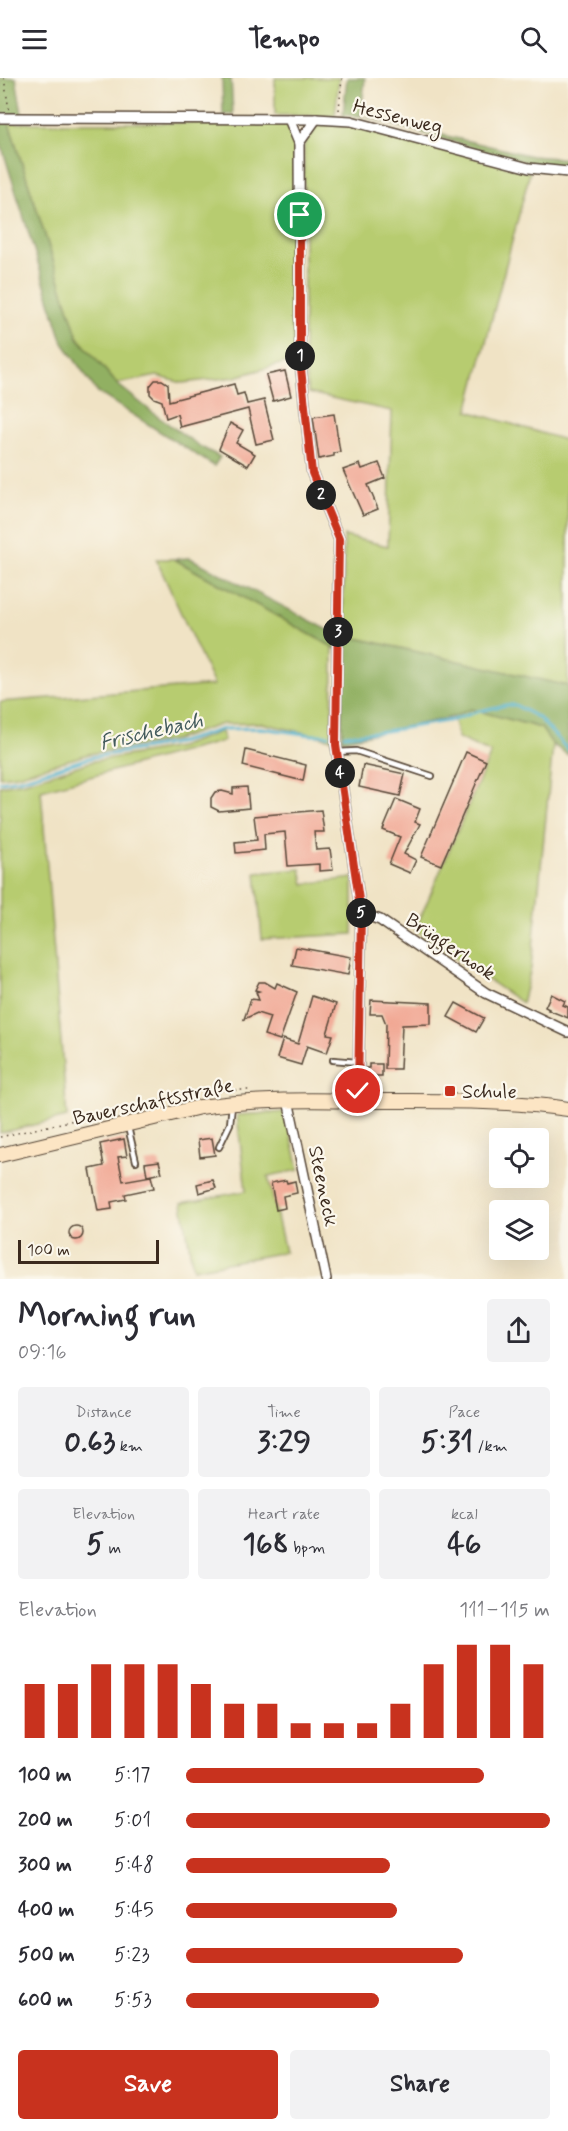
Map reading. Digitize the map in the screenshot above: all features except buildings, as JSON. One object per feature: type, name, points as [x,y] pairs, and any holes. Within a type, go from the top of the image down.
[{"type":"street","name":"Hessenweg","points":[[0,118],[316,118],[351,121],[529,168],[568,172]]},
{"type":"street","points":[[299,142],[316,118]]},
{"type":"street","points":[[289,119],[299,142],[300,359],[312,473],[339,539],[337,752],[361,913],[358,1101]]},
{"type":"street","name":"Brüggerhook","points":[[361,913],[380,920],[486,993],[568,1032]]},
{"type":"street","name":"Bauerschaftsstraße","points":[[0,1155],[200,1107],[232,1102],[288,1100],[501,1103],[568,1109]]},
{"type":"street","name":"Steeneck","points":[[288,1100],[326,1279]]},
{"type":"lane","points":[[337,752],[356,751],[432,776]]},
{"type":"lane","points":[[333,1060],[358,1062]]},
{"type":"lane","points":[[219,1148],[230,1124],[232,1102]]},
{"type":"lane","points":[[127,1124],[136,1161]]},
{"type":"path","points":[[4,78],[11,118]]},
{"type":"path","points":[[338,120],[342,78]]},
{"type":"green space","points":[[0,78],[16,78],[22,114],[0,114]]},
{"type":"green space","points":[[222,78],[231,78],[233,114],[223,115]]},
{"type":"green space","points":[[275,78],[339,78],[335,116],[275,115]]},
{"type":"green space","points":[[347,78],[365,78],[361,116],[343,115]]},
{"type":"green space","points":[[361,116],[532,156],[568,159],[568,167],[528,163]]},
{"type":"green space","points":[[0,123],[9,123],[78,338],[117,384],[157,416],[201,447],[220,457],[214,466],[97,392],[63,343],[0,141]]},
{"type":"green space","points":[[9,123],[286,123],[296,145],[298,359],[235,377],[182,383],[157,376],[117,384],[78,338]]},
{"type":"green space","points":[[319,123],[353,126],[530,172],[468,411],[568,441],[568,686],[343,635],[344,536],[388,546],[392,411],[308,393],[304,354],[304,145]]},
{"type":"green space","points":[[190,558],[334,633],[568,686],[568,755],[553,745],[541,728],[471,709],[453,717],[342,740],[342,652],[174,559]]},
{"type":"green space","points":[[156,559],[174,559],[333,647],[332,739],[261,723],[222,724],[174,740],[89,754],[17,775],[0,777],[0,702],[214,685]]},
{"type":"green space","points":[[471,709],[541,728],[553,745],[531,968],[522,1003],[415,930],[491,753],[458,738],[453,717]]},
{"type":"green space","points":[[222,731],[224,741],[41,790],[67,1117],[0,1133],[0,786],[25,782],[94,761],[179,747]]},
{"type":"green space","points":[[301,869],[304,884],[353,878],[353,934],[262,939],[256,873]]},
{"type":"green space","points":[[286,1112],[299,1170],[268,1176],[285,1252],[193,1269],[182,1203],[246,1191],[237,1115]]},
{"type":"waterway","points":[[344,735],[453,720],[479,711],[515,705],[539,718],[568,750]]},
{"type":"waterway","name":"Frischebach","points":[[0,782],[21,779],[93,757],[181,742],[223,729],[261,728],[329,735]]},
{"type":"place","name":"Schule","points":[[450,1091]]},
{"type":"route","points":[[300,215],[300,359],[312,473],[339,539],[336,745],[361,913],[358,1091]]}]
